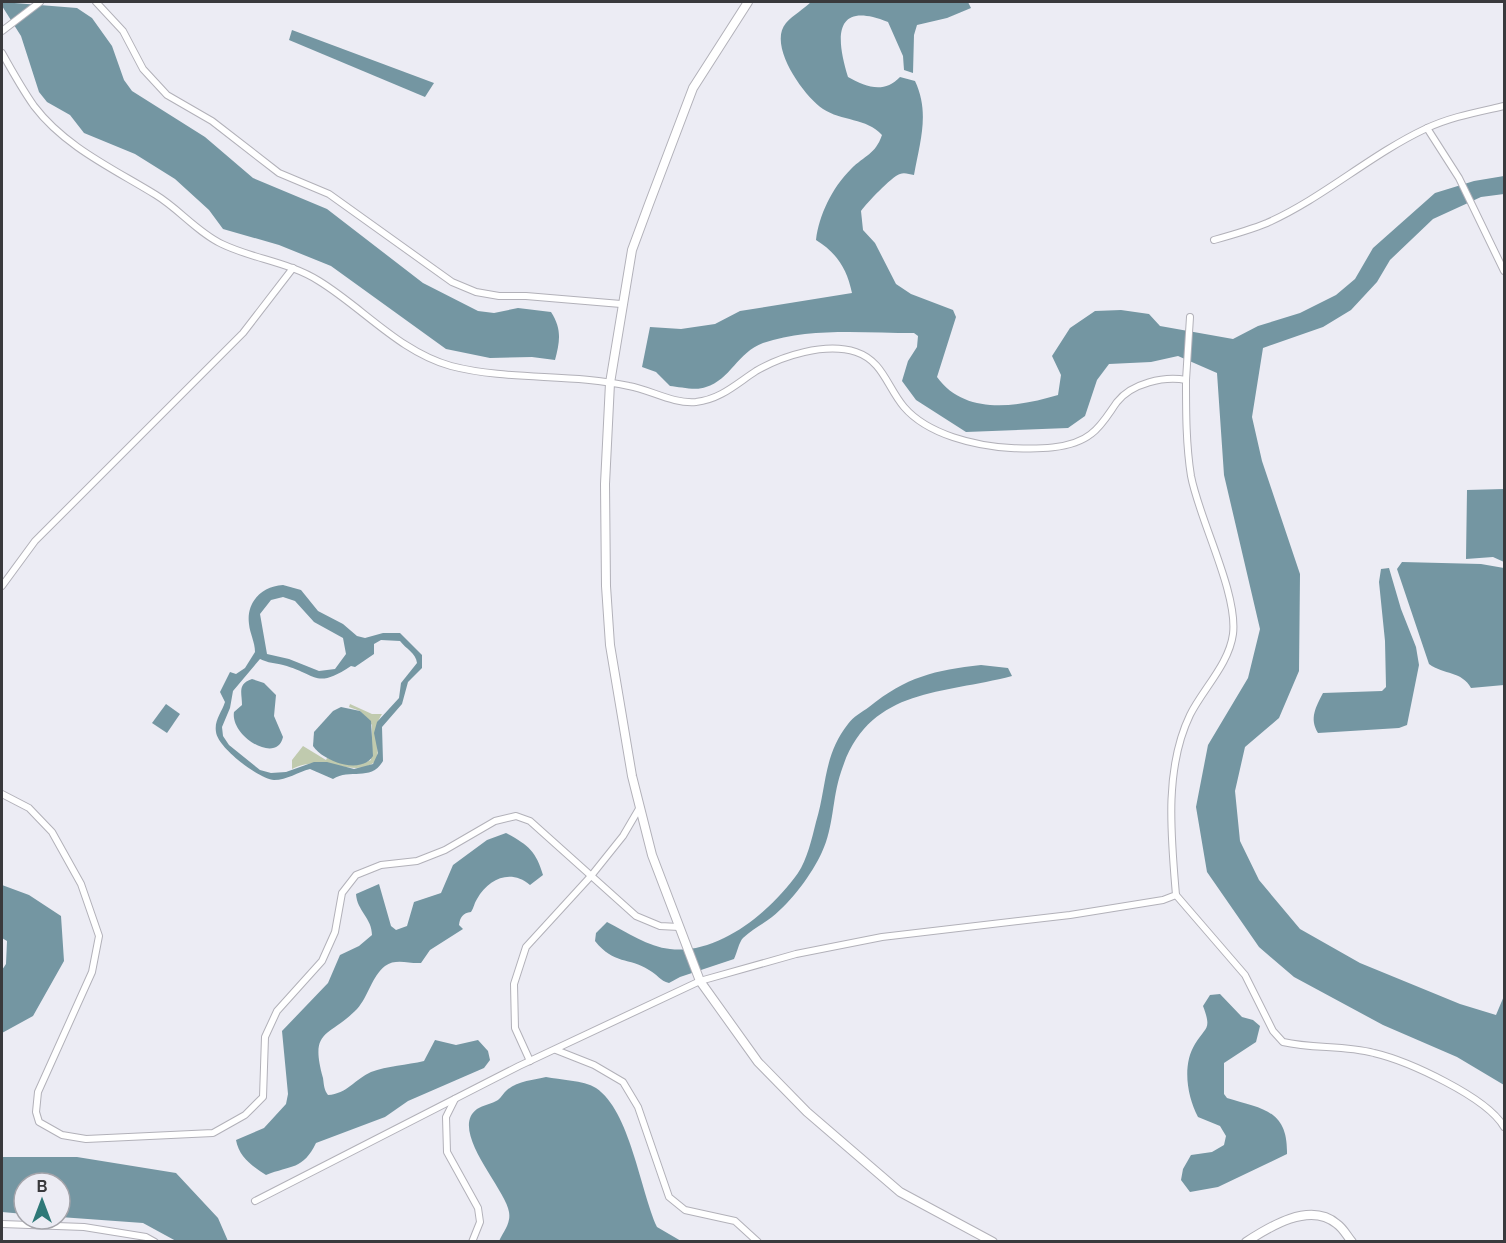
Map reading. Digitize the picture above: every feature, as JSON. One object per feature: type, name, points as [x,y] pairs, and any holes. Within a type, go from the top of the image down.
[{"type":"street","points":[[2,31],[40,2]]},
{"type":"street","points":[[96,2],[123,31],[142,69],[167,94],[212,121],[279,173],[329,194],[452,282],[476,292],[499,296],[621,304]]},
{"type":"street","points":[[748,2],[693,88],[632,250],[621,304],[609,383],[605,484],[609,621],[621,713],[652,855],[700,981],[758,1062],[807,1112],[900,1192],[993,1242]]},
{"type":"street","points":[[2,53],[36,109],[68,140],[110,169],[158,196],[225,246],[293,268],[333,290],[416,352],[448,365],[478,371],[609,383],[694,402],[726,394],[756,372],[789,356],[825,350],[854,351],[876,363],[904,407],[920,421],[944,434],[1010,448],[1064,446],[1074,443],[1093,433],[1128,391],[1156,381],[1186,380]]},
{"type":"street","points":[[1214,240],[1265,224],[1290,211],[1389,148],[1427,128],[1483,109],[1504,106]]},
{"type":"street","points":[[1427,128],[1459,178],[1504,272]]},
{"type":"street","points":[[2,586],[34,541],[243,333],[293,268]]},
{"type":"street","points":[[1190,316],[1186,411],[1191,477],[1231,609],[1233,634],[1226,654],[1190,716],[1174,763],[1171,840],[1176,895],[1245,975],[1274,1031],[1283,1042],[1376,1053],[1461,1090],[1500,1119],[1504,1127]]},
{"type":"street","points":[[2,794],[29,808],[52,832],[81,884],[99,936],[92,972],[38,1092],[36,1112],[39,1122],[62,1135],[86,1139],[213,1132],[245,1115],[263,1097],[265,1037],[277,1011],[322,960],[335,932],[342,893],[356,875],[381,865],[417,861],[446,850],[495,821],[516,816],[530,821],[636,916],[660,926],[679,927]]},
{"type":"street","points":[[530,1061],[516,1028],[514,984],[526,947],[591,876],[623,836],[640,807]]},
{"type":"street","points":[[255,1201],[455,1098],[700,981],[796,954],[882,937],[1070,915],[1163,900],[1176,895]]},
{"type":"street","points":[[556,1050],[594,1065],[622,1082],[638,1107],[669,1197],[685,1210],[735,1221],[758,1242]]},
{"type":"street","points":[[455,1098],[446,1117],[447,1152],[478,1208],[480,1222],[472,1242]]},
{"type":"street","points":[[1246,1242],[1271,1225],[1298,1216],[1312,1216],[1336,1222],[1352,1242]]},
{"type":"street","points":[[2,1224],[92,1228],[146,1237],[154,1242]]},
{"type":"green space","points":[[350,704],[372,714],[382,714],[376,727],[378,749],[376,761],[358,768],[316,763],[292,769],[292,760],[303,746],[326,760],[327,758],[344,764],[354,765],[371,760],[372,725],[360,711],[349,707]]},
{"type":"water","points":[[2,2],[77,8],[92,18],[112,46],[124,80],[132,91],[205,137],[253,178],[327,209],[423,283],[478,311],[494,313],[518,308],[551,312],[559,335],[555,360],[532,357],[490,358],[446,349],[331,266],[279,245],[223,229],[209,210],[175,179],[135,154],[84,133],[70,115],[47,102],[39,92],[21,36],[2,6]]},
{"type":"water","points":[[811,2],[968,2],[971,8],[947,18],[917,25],[914,35],[913,73],[904,70],[903,56],[888,22],[870,16],[848,19],[843,27],[841,49],[848,77],[861,84],[881,87],[888,86],[900,77],[915,81],[920,93],[923,116],[914,175],[903,173],[885,185],[861,211],[863,230],[875,243],[896,284],[911,294],[953,310],[956,317],[937,377],[962,398],[977,403],[1010,405],[1058,395],[1061,375],[1052,356],[1070,328],[1095,311],[1121,310],[1149,314],[1160,326],[1233,339],[1258,326],[1300,313],[1336,295],[1355,279],[1373,248],[1435,193],[1474,181],[1504,176],[1504,194],[1481,197],[1433,219],[1390,260],[1377,282],[1351,310],[1323,327],[1263,348],[1252,417],[1262,461],[1300,574],[1299,671],[1279,718],[1245,747],[1235,791],[1240,841],[1259,880],[1300,929],[1360,963],[1460,1004],[1496,1015],[1504,996],[1504,1085],[1457,1057],[1383,1025],[1294,977],[1259,947],[1207,872],[1196,807],[1208,745],[1248,678],[1260,629],[1224,475],[1217,373],[1178,356],[1151,362],[1109,364],[1097,380],[1085,416],[1068,428],[966,432],[916,400],[902,381],[908,361],[917,347],[918,336],[914,333],[838,332],[781,338],[754,347],[722,378],[702,388],[670,386],[656,372],[642,367],[650,327],[681,329],[715,324],[740,311],[852,293],[840,262],[830,250],[816,240],[820,221],[838,185],[851,169],[873,151],[882,135],[869,125],[823,109],[807,93],[790,69],[781,44],[781,32],[789,20]]},
{"type":"water","points":[[292,30],[434,83],[425,97],[289,40]]},
{"type":"water","points":[[1504,489],[1504,562],[1493,557],[1466,559],[1467,490]]},
{"type":"water","points":[[1402,562],[1481,564],[1504,568],[1504,685],[1471,688],[1458,676],[1429,664],[1397,569]]},
{"type":"water","points":[[1389,568],[1401,609],[1416,647],[1419,665],[1407,725],[1399,728],[1318,733],[1314,717],[1323,693],[1382,691],[1386,687],[1385,641],[1379,582],[1381,569]]},
{"type":"water","points":[[283,585],[301,590],[318,611],[343,624],[357,636],[365,638],[383,633],[400,633],[422,655],[422,668],[408,682],[402,704],[382,727],[383,761],[373,771],[346,774],[333,779],[310,769],[274,780],[240,762],[218,739],[216,724],[225,702],[220,692],[230,672],[236,674],[245,668],[255,652],[249,624],[250,609],[262,592]],"holes":[[[283,597],[295,601],[314,622],[343,638],[346,654],[335,669],[319,671],[289,659],[267,654],[260,614],[271,600]],[[381,640],[400,641],[413,654],[417,663],[401,683],[399,698],[377,722],[374,733],[378,753],[373,764],[354,769],[327,762],[314,762],[286,772],[271,773],[260,770],[229,745],[223,736],[222,727],[230,708],[233,691],[260,659],[323,679],[351,666],[355,667],[374,654],[374,644]]]},
{"type":"water","points":[[981,665],[1008,668],[1012,676],[910,699],[888,709],[869,724],[853,744],[841,772],[829,833],[818,860],[801,887],[787,903],[743,938],[734,959],[680,977],[669,983],[642,966],[609,954],[595,941],[596,933],[607,922],[662,948],[688,949],[725,938],[759,915],[774,902],[801,868],[813,835],[834,748],[850,721],[896,688],[909,682],[949,669]]},
{"type":"water","points":[[252,679],[264,683],[276,695],[274,716],[283,737],[279,745],[272,748],[264,748],[246,738],[235,721],[234,712],[242,705],[242,686]]},
{"type":"water","points":[[166,704],[180,714],[167,733],[152,723]]},
{"type":"water","points":[[341,707],[360,711],[371,721],[373,756],[360,765],[334,761],[318,752],[313,746],[314,732],[333,711]]},
{"type":"water","points":[[506,833],[520,841],[534,854],[543,875],[530,885],[515,877],[494,881],[482,892],[471,912],[464,914],[461,918],[459,925],[463,929],[430,950],[421,963],[394,962],[385,966],[373,981],[361,1004],[324,1036],[318,1050],[324,1087],[328,1095],[346,1089],[371,1072],[424,1061],[435,1040],[456,1045],[478,1040],[488,1051],[490,1060],[484,1068],[408,1101],[385,1117],[316,1143],[306,1158],[295,1165],[266,1175],[256,1168],[243,1156],[236,1140],[264,1128],[286,1104],[288,1094],[282,1031],[328,983],[340,955],[359,946],[372,935],[370,924],[359,905],[356,894],[379,884],[391,926],[396,930],[407,926],[414,902],[441,893],[453,865],[487,840]]},
{"type":"water","points":[[2,885],[29,895],[61,916],[64,961],[33,1016],[2,1033],[2,970],[6,964],[7,941],[2,938]]},
{"type":"water","points":[[1220,994],[1242,1017],[1253,1020],[1260,1026],[1256,1042],[1224,1063],[1224,1094],[1227,1098],[1262,1109],[1278,1120],[1286,1139],[1287,1154],[1218,1187],[1190,1192],[1181,1180],[1183,1169],[1191,1155],[1212,1152],[1224,1145],[1226,1136],[1220,1126],[1198,1117],[1191,1100],[1187,1071],[1191,1052],[1207,1024],[1203,1006],[1210,995]]},
{"type":"water","points":[[546,1077],[591,1085],[608,1099],[626,1132],[657,1227],[681,1241],[499,1241],[508,1223],[509,1212],[506,1202],[474,1145],[469,1131],[470,1119],[477,1109],[498,1100],[511,1087]]},
{"type":"water","points":[[2,1157],[77,1157],[176,1173],[218,1218],[228,1241],[176,1241],[143,1223],[72,1218],[72,1171],[12,1171],[12,1213],[2,1212]]}]
